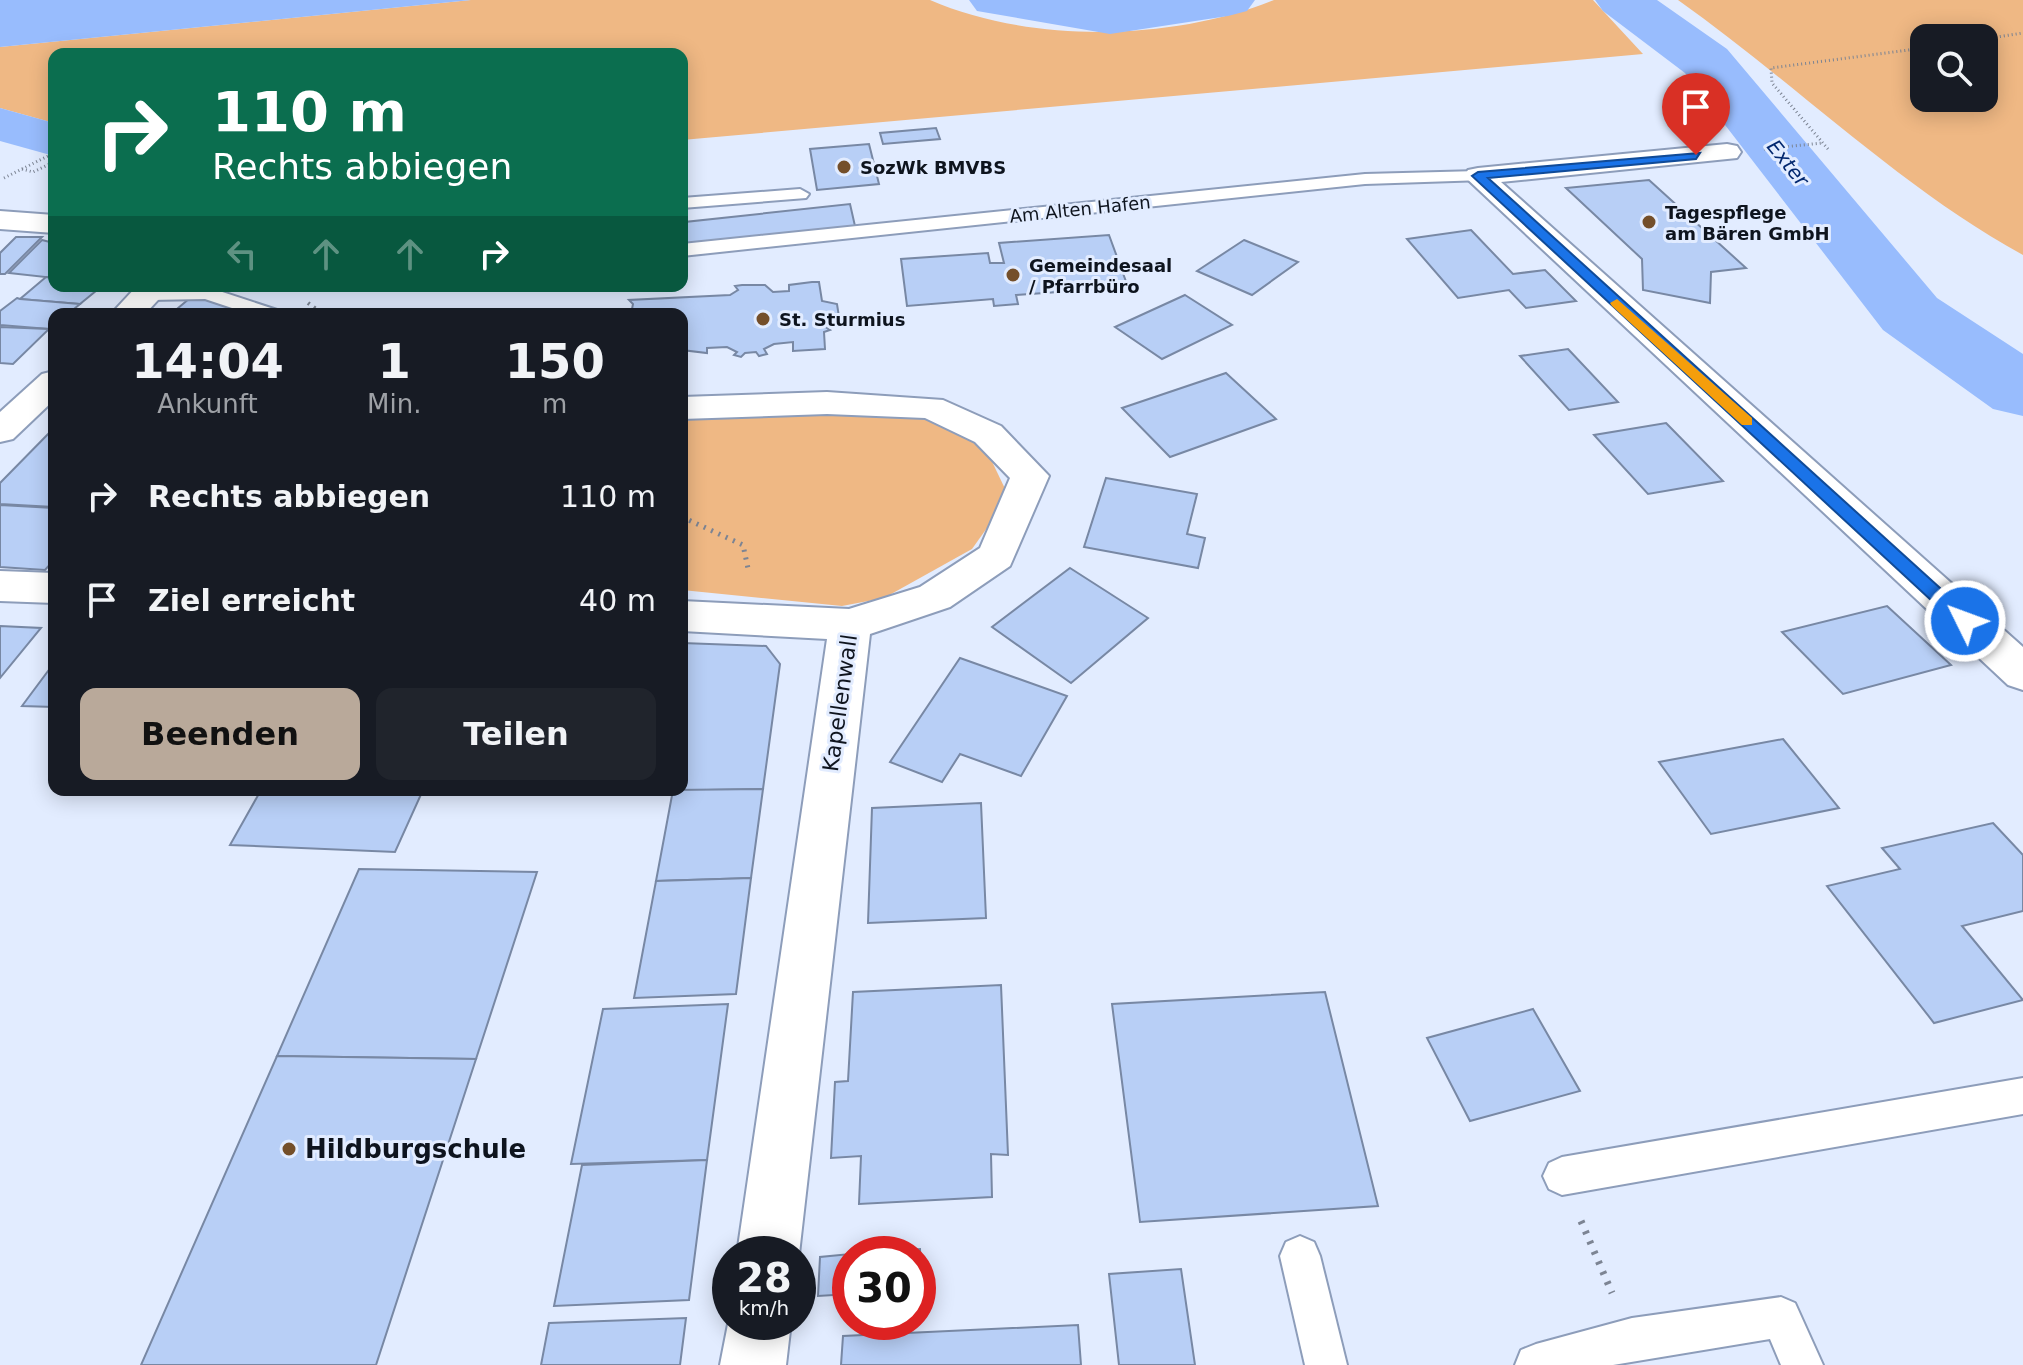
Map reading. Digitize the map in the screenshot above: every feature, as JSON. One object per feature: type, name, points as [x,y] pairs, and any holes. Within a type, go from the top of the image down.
[{"type":"street","points":[[1478,176],[1727,152]]},
{"type":"street","points":[[1478,176],[2023,673]]},
{"type":"street","points":[[0,220],[48,224]]},
{"type":"street","points":[[0,431],[48,387]]},
{"type":"street","name":"Kapellenwall","points":[[688,408],[827,403],[931,408],[988,434],[1030,476],[996,556],[935,597],[850,625],[770,1236]]},
{"type":"street","points":[[0,586],[48,588]]},
{"type":"street","points":[[688,616],[850,625]]},
{"type":"street","points":[[753,1365],[756,1340]]},
{"type":"lane","name":"Am Alten Hafen","points":[[688,249],[1365,179],[1478,176]]},
{"type":"lane","points":[[688,203],[800,194]]},
{"type":"lane","points":[[143,298],[207,293],[252,308]]},
{"type":"lane","points":[[1562,1176],[2021,1101]]},
{"type":"lane","points":[[1300,1256],[1326,1365]]},
{"type":"lane","points":[[1536,1365],[1632,1339],[1781,1317],[1802,1365]]},
{"type":"path","points":[[1998,37],[2023,33]]},
{"type":"path","points":[[1828,149],[1772,83],[1771,68],[1910,50]]},
{"type":"path","points":[[1727,152],[1822,143]]},
{"type":"path","points":[[0,180],[48,156]]},
{"type":"path","points":[[22,169],[33,172],[48,165]]},
{"type":"path","points":[[688,520],[743,545],[759,621]]},
{"type":"path","points":[[1562,1176],[1632,1339]]},
{"type":"shaded area","points":[[471,0],[930,0],[1013,24],[1102,32],[1148,30],[1192,23],[1234,14],[1274,0],[1593,0],[1643,54],[688,139],[688,48],[48,48],[48,121],[0,108],[0,47]]},
{"type":"shaded area","points":[[1678,0],[2023,0],[2023,255],[1978,228],[1890,166]]},
{"type":"shaded area","points":[[688,412],[929,415],[985,447],[1009,497],[972,549],[884,598],[842,606],[688,591]]},
{"type":"water","points":[[0,0],[471,0],[0,47]]},
{"type":"water","points":[[0,108],[48,121],[48,154],[0,141]]},
{"type":"building","points":[[936,128],[940,139],[883,144],[880,133]]},
{"type":"building","name":"SozWk BMVBS","points":[[869,144],[879,184],[817,190],[810,149]]},
{"type":"building","name":"Tagespflege am Bären GmbH","points":[[1649,180],[1746,268],[1711,272],[1710,303],[1643,290],[1642,259],[1566,188]]},
{"type":"building","points":[[850,204],[855,226],[688,244],[688,222]]},
{"type":"building","points":[[1471,230],[1513,274],[1545,270],[1576,301],[1526,308],[1509,290],[1458,298],[1407,239]]},
{"type":"building","name":"Gemeindesaal / Pfarrbüro","points":[[1109,235],[1128,287],[1016,295],[1018,304],[994,306],[993,299],[907,306],[901,259],[988,253],[990,263],[1004,263],[999,243]]},
{"type":"building","points":[[16,237],[42,237],[5,274],[0,274],[0,253]]},
{"type":"building","points":[[42,240],[48,242],[48,277],[9,273]]},
{"type":"building","points":[[1244,240],[1298,262],[1252,295],[1197,271]]},
{"type":"building","points":[[46,277],[48,292],[95,292],[80,304],[20,299]]},
{"type":"building","name":"St. Sturmius","points":[[819,282],[822,301],[837,304],[839,317],[844,317],[824,332],[825,349],[793,351],[793,342],[774,344],[764,349],[767,354],[759,356],[756,352],[745,353],[741,357],[734,355],[737,352],[727,347],[707,348],[707,353],[688,351],[688,308],[632,308],[629,300],[730,295],[738,290],[735,286],[742,285],[765,285],[773,292],[789,291],[789,285]]},
{"type":"building","points":[[1185,295],[1232,325],[1162,359],[1115,327]]},
{"type":"building","points":[[17,298],[80,304],[75,308],[48,308],[48,329],[0,325],[0,311]]},
{"type":"building","points":[[190,298],[226,302],[244,308],[178,308]]},
{"type":"building","points":[[0,327],[48,329],[13,364],[0,363]]},
{"type":"building","points":[[1568,349],[1618,402],[1569,410],[1520,356]]},
{"type":"building","points":[[1226,373],[1276,419],[1170,457],[1122,408]]},
{"type":"building","points":[[1666,423],[1723,481],[1648,494],[1594,435]]},
{"type":"building","points":[[48,434],[48,507],[0,504],[0,483]]},
{"type":"building","points":[[1106,478],[1197,494],[1187,534],[1205,538],[1198,568],[1084,547]]},
{"type":"building","points":[[0,505],[48,508],[48,567],[45,570],[0,567]]},
{"type":"building","points":[[1070,568],[1148,618],[1071,683],[992,627]]},
{"type":"building","points":[[1887,606],[1951,665],[1843,694],[1782,632]]},
{"type":"building","points":[[0,626],[41,628],[0,678]]},
{"type":"building","points":[[688,643],[766,646],[780,664],[763,789],[688,790]]},
{"type":"building","points":[[960,658],[1067,696],[1021,776],[960,754],[942,782],[890,762]]},
{"type":"building","points":[[48,671],[48,707],[22,706]]},
{"type":"building","points":[[1783,739],[1839,808],[1711,834],[1659,762]]},
{"type":"building","points":[[763,789],[751,878],[656,881],[672,796],[688,796],[688,790]]},
{"type":"building","points":[[258,796],[420,796],[395,852],[230,845]]},
{"type":"building","points":[[981,803],[986,918],[868,923],[872,808]]},
{"type":"building","points":[[1993,823],[2023,855],[2023,911],[1962,926],[2023,1000],[1934,1023],[1827,886],[1900,869],[1882,848]]},
{"type":"building","points":[[359,869],[537,872],[476,1059],[277,1056]]},
{"type":"building","points":[[751,878],[736,994],[634,998],[656,881]]},
{"type":"building","points":[[1001,985],[1008,1155],[991,1154],[992,1197],[859,1204],[861,1156],[831,1158],[835,1082],[848,1081],[853,992]]},
{"type":"building","points":[[1325,992],[1378,1206],[1140,1222],[1112,1004]]},
{"type":"building","points":[[728,1004],[707,1160],[571,1164],[603,1009]]},
{"type":"building","points":[[1533,1009],[1580,1091],[1470,1121],[1427,1038]]},
{"type":"building","points":[[277,1056],[476,1059],[376,1365],[141,1365]]},
{"type":"building","points":[[707,1160],[689,1300],[554,1306],[582,1165]]},
{"type":"building","points":[[832,1256],[832,1295],[818,1296],[820,1257]]},
{"type":"building","points":[[1181,1269],[1195,1365],[1119,1365],[1109,1274]]},
{"type":"building","points":[[686,1318],[680,1365],[541,1365],[549,1323]]},
{"type":"building","points":[[1078,1325],[1081,1365],[841,1365],[843,1340],[936,1340],[936,1332]]},
{"type":"waterway","name":"Exter","points":[[996,0],[1110,18],[1228,0]]},
{"type":"waterway","name":"Exter","points":[[1622,0],[1706,61],[1910,314],[2023,391]]},
{"type":"slow traffic","points":[[1617,303],[1747,421]]},
{"type":"place","name":"SozWk BMVBS","points":[[844,167]]},
{"type":"place","name":"Tagespflege am Bären GmbH","points":[[1649,222]]},
{"type":"place","name":"Gemeindesaal / Pfarrbüro","points":[[1013,275]]},
{"type":"place","name":"St. Sturmius","points":[[763,319]]},
{"type":"place","name":"Hildburgschule","points":[[289,1149]]},
{"type":"route","points":[[1696,155],[1478,176],[1965,621]]}]
